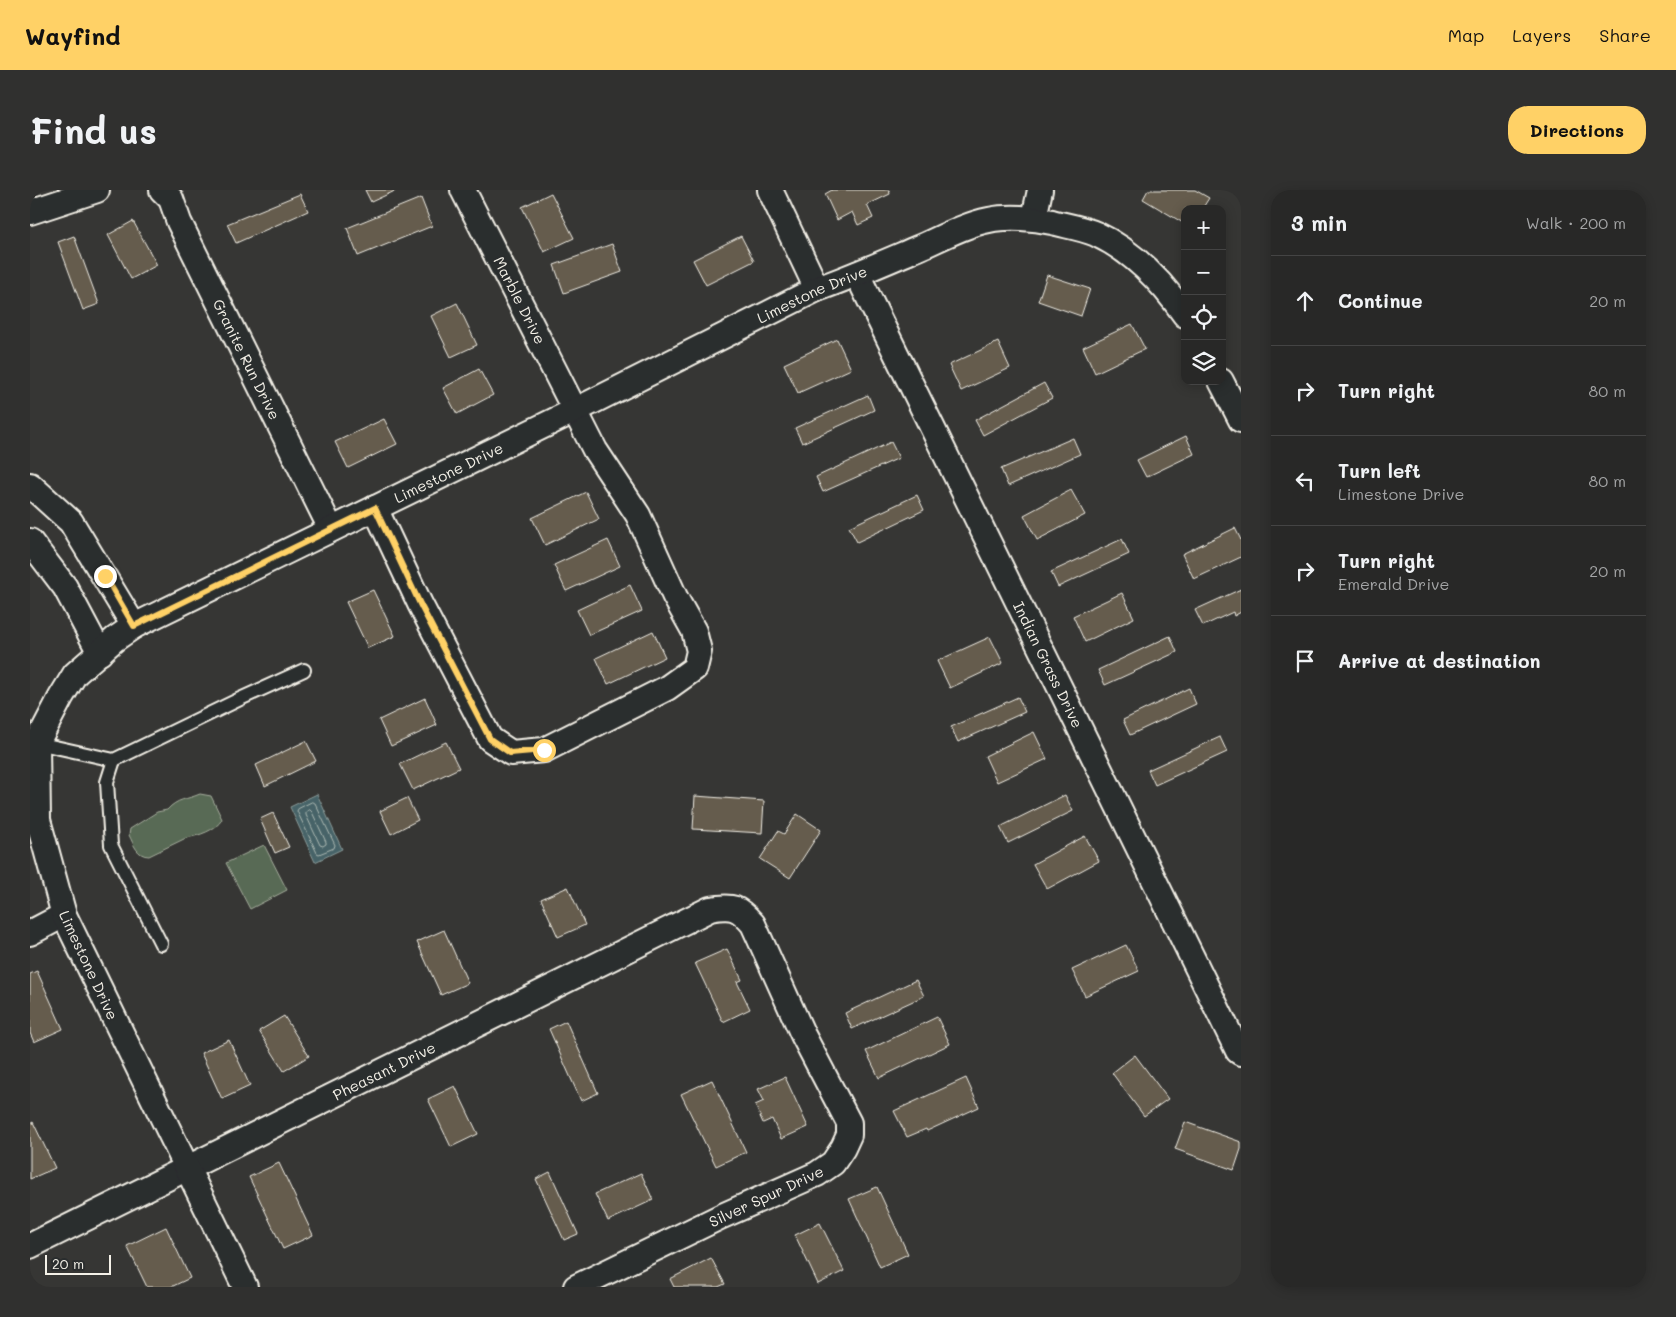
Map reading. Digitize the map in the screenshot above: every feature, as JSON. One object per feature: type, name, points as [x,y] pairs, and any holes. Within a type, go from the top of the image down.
[{"type":"street","points":[[30,212],[97,190]]},
{"type":"street","name":"Granite Run Drive","points":[[162,190],[171,199],[179,222],[331,529]]},
{"type":"street","name":"Marble Drive","points":[[375,508],[420,604],[490,739],[510,753],[544,750],[667,688],[695,668],[698,651],[694,631],[675,597],[638,515],[595,450],[464,190]]},
{"type":"street","points":[[770,190],[817,289]]},
{"type":"street","points":[[1034,218],[1040,190]]},
{"type":"street","name":"Limestone Drive","points":[[244,1287],[64,915],[38,820],[34,742],[75,674],[134,626],[576,410],[817,289],[857,274],[963,228],[990,220],[1034,218],[1078,228],[1110,242],[1130,254],[1170,293],[1181,309]]},
{"type":"street","name":"Indian Grass Drive","points":[[857,274],[1238,1051],[1241,1053]]},
{"type":"street","points":[[1223,385],[1241,420]]},
{"type":"street","points":[[30,485],[71,522],[134,626]]},
{"type":"street","points":[[30,541],[65,587],[100,653]]},
{"type":"street","name":"Pheasant Drive","points":[[30,1246],[187,1170],[710,909],[723,907],[740,909]]},
{"type":"street","name":"Silver Spur Drive","points":[[576,1287],[720,1217],[817,1174],[833,1163],[849,1135],[849,1122],[842,1107],[803,1034],[753,924],[740,909]]},
{"type":"street","points":[[30,933],[64,915]]},
{"type":"lane","points":[[34,742],[114,760],[304,670]]},
{"type":"lane","points":[[114,760],[108,782],[111,845],[161,944]]},
{"type":"green space","points":[[200,794],[211,796],[222,819],[220,823],[212,829],[186,838],[149,856],[139,852],[129,835],[130,829],[157,812],[167,810],[179,801]]},
{"type":"green space","points":[[264,845],[287,890],[250,909],[226,863]]},
{"type":"water","points":[[317,794],[342,849],[315,862],[290,807]]},
{"type":"building","points":[[365,190],[397,190],[371,202]]},
{"type":"building","points":[[832,190],[889,190],[890,194],[867,205],[873,218],[858,225],[852,212],[837,220],[825,194]]},
{"type":"building","points":[[1148,190],[1195,190],[1209,198],[1205,205],[1181,205],[1181,222],[1143,199]]},
{"type":"building","points":[[551,193],[574,238],[544,252],[522,207]]},
{"type":"building","points":[[300,194],[308,211],[236,243],[227,224]]},
{"type":"building","points":[[421,198],[432,226],[358,256],[347,228]]},
{"type":"building","points":[[133,221],[157,265],[131,279],[108,235]]},
{"type":"building","points":[[74,236],[99,304],[83,310],[58,242]]},
{"type":"building","points":[[741,236],[754,261],[706,285],[693,260]]},
{"type":"building","points":[[612,244],[622,272],[564,293],[554,265]]},
{"type":"building","points":[[1047,275],[1090,289],[1081,316],[1038,301]]},
{"type":"building","points":[[457,303],[477,345],[451,357],[431,316]]},
{"type":"building","points":[[1132,324],[1145,349],[1095,373],[1083,347]]},
{"type":"building","points":[[837,339],[851,369],[798,393],[784,364]]},
{"type":"building","points":[[998,342],[1010,368],[961,391],[949,365]]},
{"type":"building","points":[[479,369],[493,395],[457,414],[443,388]]},
{"type":"building","points":[[1044,383],[1052,398],[983,435],[975,420]]},
{"type":"building","points":[[868,395],[874,410],[802,443],[795,428]]},
{"type":"building","points":[[384,419],[397,444],[348,468],[335,442]]},
{"type":"building","points":[[1186,436],[1194,454],[1146,477],[1137,460]]},
{"type":"building","points":[[1073,438],[1080,454],[1008,486],[1001,469]]},
{"type":"building","points":[[891,442],[899,458],[823,492],[816,477]]},
{"type":"building","points":[[1071,490],[1085,515],[1037,540],[1024,515]]},
{"type":"building","points":[[586,492],[599,519],[545,545],[532,518]]},
{"type":"building","points":[[917,495],[924,510],[857,542],[849,527]]},
{"type":"building","points":[[1235,528],[1241,540],[1241,557],[1194,579],[1182,554]]},
{"type":"building","points":[[1122,539],[1129,554],[1058,587],[1051,572]]},
{"type":"building","points":[[608,540],[620,566],[566,591],[554,565]]},
{"type":"building","points":[[630,585],[642,611],[589,635],[577,610]]},
{"type":"building","points":[[1241,589],[1241,612],[1234,616],[1233,612],[1203,626],[1195,610]]},
{"type":"building","points":[[373,590],[395,636],[368,648],[346,602]]},
{"type":"building","points":[[1122,593],[1134,618],[1085,642],[1073,616]]},
{"type":"building","points":[[653,631],[665,657],[608,684],[596,658]]},
{"type":"building","points":[[1170,636],[1177,652],[1105,685],[1098,670]]},
{"type":"building","points":[[990,637],[1003,663],[950,688],[937,661]]},
{"type":"building","points":[[1189,688],[1196,704],[1130,735],[1123,720]]},
{"type":"building","points":[[1018,697],[1025,712],[958,742],[951,727]]},
{"type":"building","points":[[425,698],[437,725],[391,746],[379,720]]},
{"type":"building","points":[[1034,732],[1047,759],[997,782],[985,756]]},
{"type":"building","points":[[1220,737],[1227,752],[1155,785],[1148,770]]},
{"type":"building","points":[[306,741],[316,761],[265,786],[256,765]]},
{"type":"building","points":[[446,742],[459,768],[413,790],[400,764]]},
{"type":"building","points":[[1065,795],[1073,811],[1008,843],[1000,827]]},
{"type":"building","points":[[695,796],[764,801],[762,833],[693,829]]},
{"type":"building","points":[[407,798],[418,820],[391,834],[380,811]]},
{"type":"building","points":[[273,813],[289,847],[275,853],[260,819]]},
{"type":"building","points":[[797,814],[821,830],[790,878],[760,859],[778,831],[784,834]]},
{"type":"building","points":[[1085,836],[1099,861],[1047,889],[1033,864]]},
{"type":"building","points":[[568,887],[585,925],[558,937],[541,899]]},
{"type":"building","points":[[444,930],[468,983],[441,995],[417,942]]},
{"type":"building","points":[[1126,945],[1139,971],[1085,996],[1072,970]]},
{"type":"building","points":[[727,949],[742,980],[737,982],[750,1009],[723,1022],[695,963]]},
{"type":"building","points":[[37,971],[63,1029],[34,1042],[30,1033],[30,974]]},
{"type":"building","points":[[916,980],[924,996],[852,1029],[845,1013]]},
{"type":"building","points":[[284,1016],[309,1056],[284,1071],[259,1031]]},
{"type":"building","points":[[937,1017],[950,1044],[879,1078],[866,1051]]},
{"type":"building","points":[[566,1021],[598,1093],[581,1101],[549,1029]]},
{"type":"building","points":[[229,1040],[250,1086],[222,1099],[201,1053]]},
{"type":"building","points":[[1135,1055],[1168,1099],[1144,1116],[1112,1073]]},
{"type":"building","points":[[785,1077],[808,1127],[781,1139],[772,1119],[763,1123],[755,1105],[764,1101],[758,1089]]},
{"type":"building","points":[[966,1078],[979,1107],[927,1131],[926,1129],[907,1137],[894,1111]]},
{"type":"building","points":[[712,1080],[746,1152],[716,1166],[681,1094]]},
{"type":"building","points":[[455,1086],[478,1134],[451,1147],[428,1099]]},
{"type":"building","points":[[33,1122],[55,1168],[30,1179],[30,1124]]},
{"type":"building","points":[[1185,1122],[1241,1142],[1241,1149],[1234,1170],[1175,1149]]},
{"type":"building","points":[[279,1163],[313,1235],[283,1249],[249,1177]]},
{"type":"building","points":[[550,1172],[578,1234],[564,1240],[536,1179]]},
{"type":"building","points":[[641,1173],[653,1200],[608,1221],[595,1194]]},
{"type":"building","points":[[877,1187],[908,1254],[880,1267],[849,1199]]},
{"type":"building","points":[[820,1223],[844,1271],[818,1284],[795,1235]]},
{"type":"building","points":[[166,1227],[190,1278],[171,1287],[147,1287],[127,1246]]},
{"type":"building","points":[[711,1258],[725,1284],[718,1287],[674,1287],[670,1279]]},
{"type":"route","points":[[105,576],[134,626],[375,508],[420,604],[490,739],[510,753],[544,750]]}]
